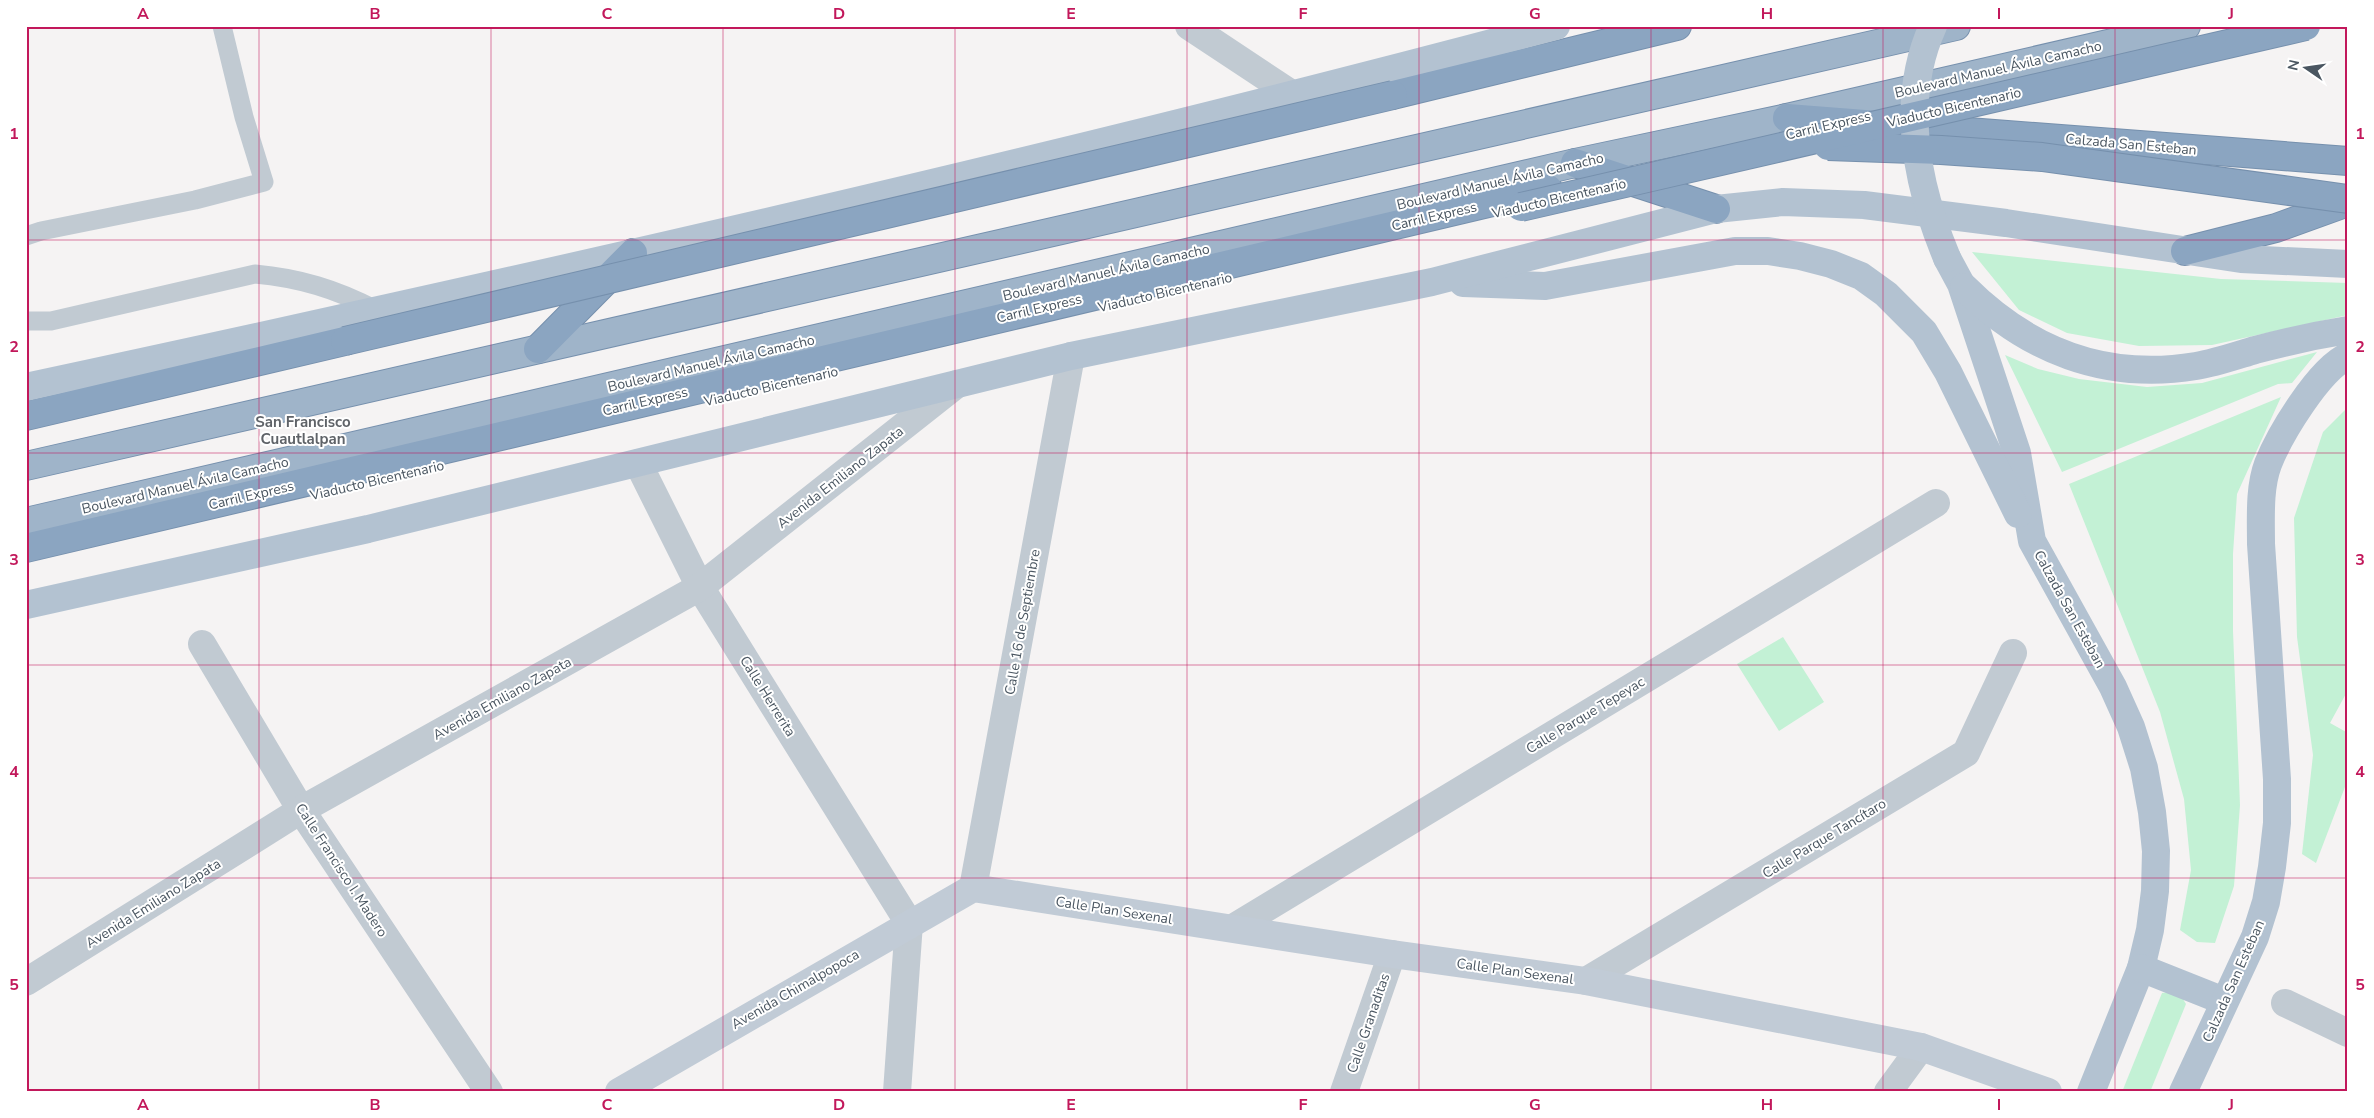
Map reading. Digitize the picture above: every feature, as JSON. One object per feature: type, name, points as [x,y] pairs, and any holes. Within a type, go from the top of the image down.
[{"type":"highway","points":[[26,416],[1677,26]]},
{"type":"highway","points":[[26,466],[1956,26]]},
{"type":"highway","name":"Boulevard Manuel Ávila Camacho","points":[[26,522],[1575,164],[1787,118],[2186,26]]},
{"type":"highway","name":"Carril Express","points":[[26,548],[1424,218],[2258,26]]},
{"type":"highway","name":"Viaducto Bicentenario","points":[[26,565],[1789,145],[2306,26]]},
{"type":"highway","name":"Calzada San Esteban","points":[[1787,118],[2348,161]]},
{"type":"highway","points":[[1789,145],[1941,150],[2042,157],[2348,200]]},
{"type":"highway","points":[[1575,164],[1716,209]]},
{"type":"highway","points":[[2185,251],[2276,228],[2348,200]]},
{"type":"highway","points":[[538,349],[633,253]]},
{"type":"main road","points":[[26,387],[633,253],[1293,95],[1556,26]]},
{"type":"main road","name":"Calzada San Esteban","points":[[1932,26],[1922,58],[1916,89],[1916,153],[1933,225],[1961,284],[2016,452],[2032,541],[2113,688],[2131,727],[2144,768],[2152,812],[2155,881],[2150,930],[2141,968],[2090,1092]]},
{"type":"main road","points":[[26,605],[368,529],[1071,356],[1432,282],[1716,209],[1783,202],[1864,205],[2006,223],[2241,259],[2348,264]]},
{"type":"main road","points":[[1432,282],[1545,286],[1735,251],[1768,251],[1800,256],[1860,276],[1886,294],[1924,332],[1948,372],[2032,541]]},
{"type":"main road","points":[[1961,284],[1984,307],[2010,327],[2038,344],[2067,356],[2126,369],[2162,370],[2197,366],[2268,347],[2348,330]]},
{"type":"main road","name":"Calzada San Esteban","points":[[2182,1092],[2255,937],[2266,902],[2277,823],[2277,779],[2260,510],[2268,464],[2297,409],[2317,383],[2348,356]]},
{"type":"main road","name":"Avenida Chimalpopoca","points":[[619,1092],[909,923],[973,888]]},
{"type":"main road","name":"Calle Plan Sexenal","points":[[973,888],[1392,954],[1586,981],[1921,1047],[2048,1092]]},
{"type":"main road","points":[[2141,968],[2224,1001]]},
{"type":"street","points":[[1189,26],[1293,95]]},
{"type":"street","name":"Calle 16 de Septiembre","points":[[973,888],[1071,356]]},
{"type":"street","name":"Avenida Emiliano Zapata","points":[[26,982],[301,810],[700,587],[957,384]]},
{"type":"street","name":"Calle Herrerita","points":[[638,463],[700,587],[909,923]]},
{"type":"street","name":"Calle Parque Tepeyac","points":[[1233,928],[1936,503]]},
{"type":"street","name":"Calle Francisco I. Madero","points":[[202,644],[301,810],[489,1092]]},
{"type":"street","name":"Calle Parque Tancítaro","points":[[1586,981],[1966,753],[2013,653]]},
{"type":"street","points":[[897,1092],[909,923]]},
{"type":"street","name":"Calle Granaditas","points":[[1344,1092],[1392,954]]},
{"type":"street","points":[[2285,1003],[2348,1033]]},
{"type":"street","points":[[1888,1092],[1921,1047]]},
{"type":"lane","points":[[26,236],[40,231],[195,200],[264,182],[244,117],[222,26]]},
{"type":"lane","points":[[26,321],[51,321],[255,274],[286,277],[315,284],[346,295],[376,310]]},
{"type":"green space","points":[[1972,252],[2221,279],[2348,283],[2348,315],[2212,345],[2139,346],[2067,333],[2019,310]]},
{"type":"green space","points":[[2317,352],[2292,383],[2278,384],[2062,472],[2005,355],[2038,369],[2079,379],[2147,387],[2202,383]]},
{"type":"green space","points":[[2281,397],[2237,494],[2233,554],[2233,631],[2240,805],[2234,886],[2215,943],[2197,942],[2180,930],[2191,870],[2184,799],[2160,712],[2069,484]]},
{"type":"green space","points":[[2348,407],[2348,690],[2330,723],[2348,733],[2348,779],[2316,863],[2302,854],[2313,755],[2297,637],[2294,518],[2323,432]]},
{"type":"green space","points":[[1783,637],[1824,702],[1779,731],[1737,664]]},
{"type":"green space","points":[[2178,991],[2186,1004],[2150,1092],[2122,1092],[2162,993]]},
{"type":"district","name":"San Francisco Cuautlalpan","points":[[303,430]]}]
